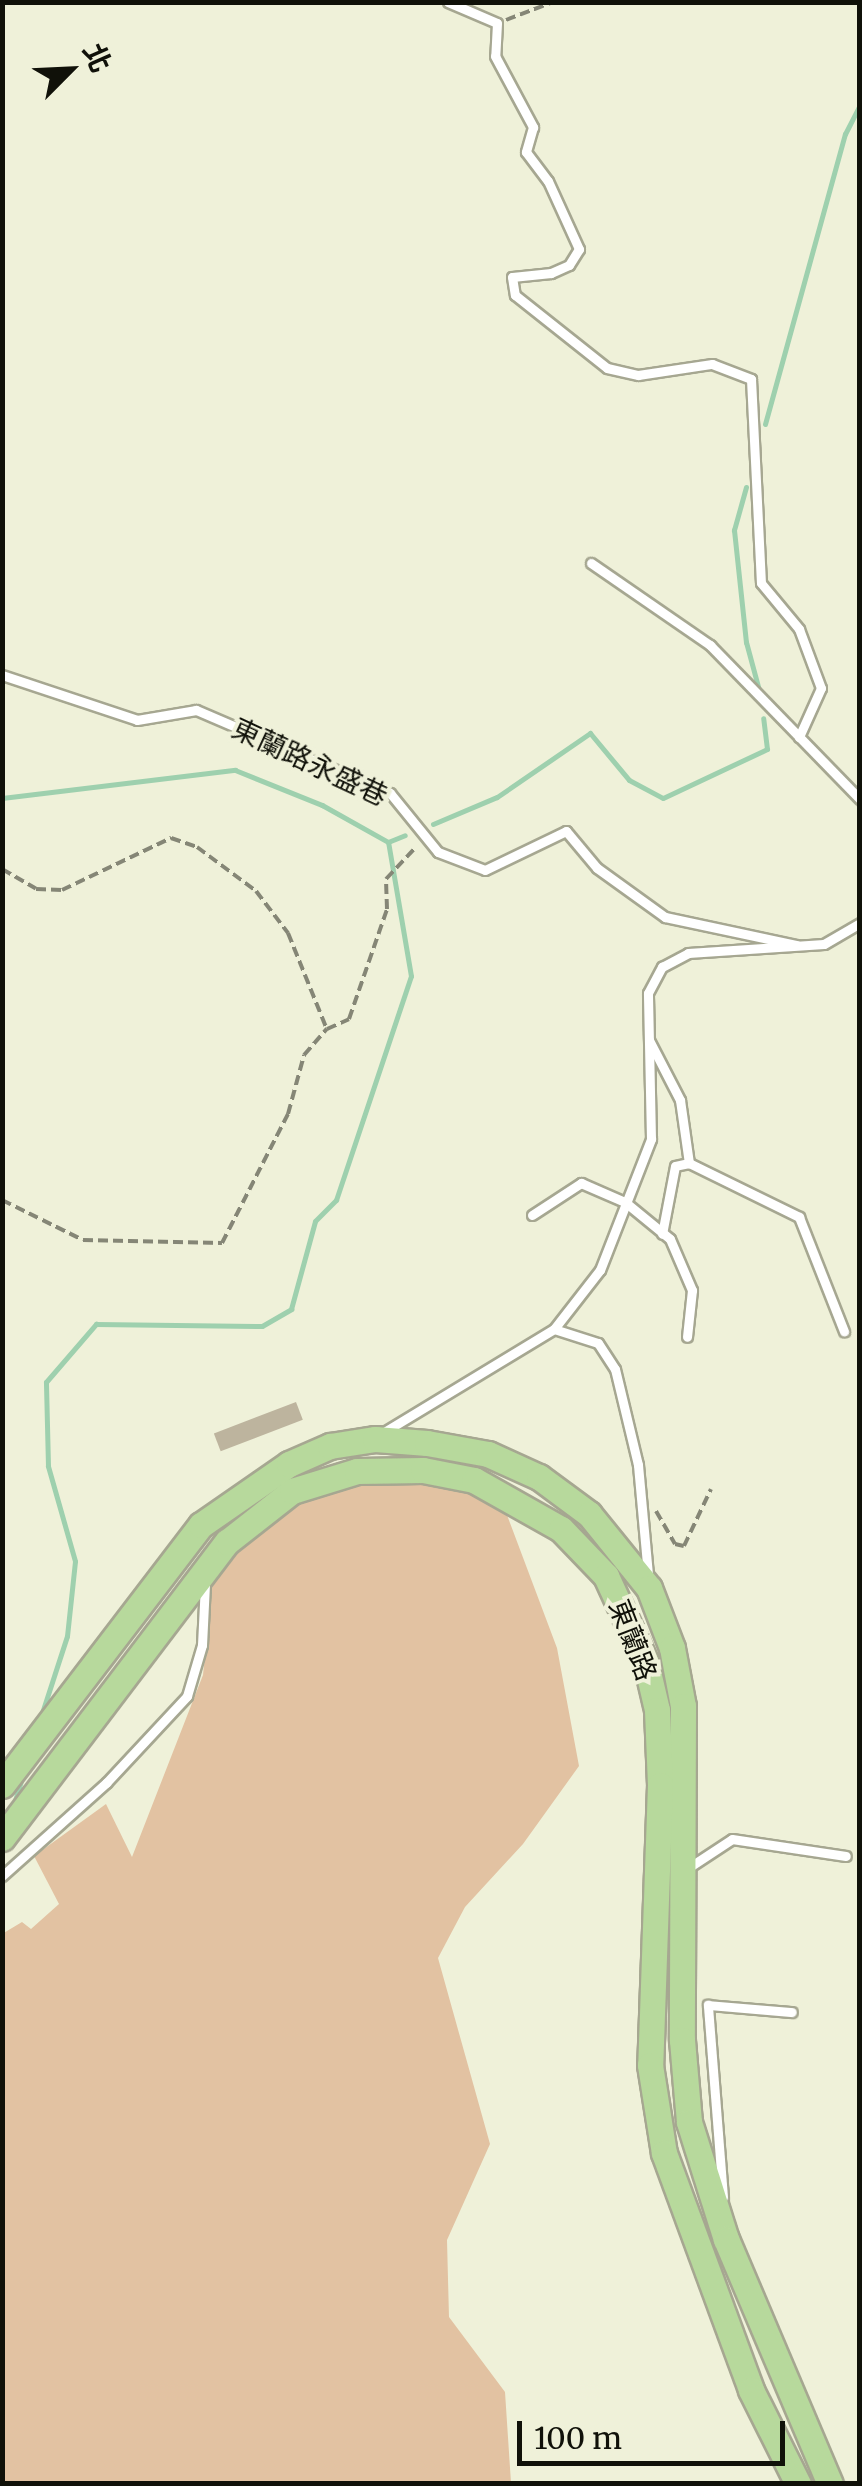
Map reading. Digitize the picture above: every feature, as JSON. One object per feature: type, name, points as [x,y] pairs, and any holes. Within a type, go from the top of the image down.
[{"type":"main road","name":"東蘭路","points":[[10,1775],[200,1525],[289,1464],[330,1446],[375,1438],[488,1454],[540,1477],[588,1514],[648,1588],[672,1648],[683,1706],[687,2103],[726,2239],[830,2484]]},
{"type":"main road","name":"東蘭路","points":[[2,1838],[206,1568],[269,1506],[326,1477],[357,1470],[423,1470],[474,1480],[518,1501],[588,1554],[630,1618],[657,1710],[650,2065],[664,2153],[751,2390],[798,2484]]},
{"type":"lane","points":[[448,2],[497,23],[496,56],[534,127],[526,152],[548,180],[579,249],[569,264],[551,272],[512,276],[515,295],[606,368],[638,375],[712,364],[751,379],[761,583],[799,629],[822,688],[799,736]]},
{"type":"lane","points":[[591,563],[710,645],[860,799]]},
{"type":"lane","name":"東蘭路永盛巷","points":[[2,674],[137,720],[196,710],[390,793],[428,842],[484,870],[566,831],[597,868],[665,917],[797,946]]},
{"type":"lane","name":"東蘭路永盛巷","points":[[357,1470],[375,1438],[554,1330],[600,1270],[650,1139],[648,994],[662,967],[688,953],[824,944],[860,923]]},
{"type":"lane","points":[[649,1040],[680,1100],[690,1163]]},
{"type":"lane","points":[[662,1234],[675,1166],[690,1163],[800,1217],[844,1331]]},
{"type":"lane","points":[[532,1215],[581,1183],[625,1202],[662,1234],[692,1290],[687,1338]]},
{"type":"lane","name":"東蘭路","points":[[554,1330],[598,1343],[614,1369],[638,1465],[648,1588]]},
{"type":"lane","points":[[2,1876],[106,1782],[187,1696],[202,1645],[206,1568]]},
{"type":"lane","points":[[683,1872],[732,1838],[846,1856]]},
{"type":"lane","points":[[726,2239],[708,2005],[792,2012]]},
{"type":"path","points":[[497,23],[554,2]]},
{"type":"path","points":[[2,869],[36,888],[62,890],[171,838],[197,847],[256,892],[288,933],[327,1028]]},
{"type":"path","points":[[2,1200],[83,1240],[222,1243],[288,1114],[304,1055],[327,1028],[349,1019],[388,909],[386,879],[410,850],[428,842]]},
{"type":"path","points":[[638,1465],[675,1544],[684,1546],[693,1536],[711,1489]]},
{"type":"shaded area","points":[[391,1476],[501,1499],[557,1648],[579,1766],[523,1844],[465,1907],[438,1958],[490,2144],[447,2240],[449,2317],[505,2392],[511,2483],[3,2483],[2,1934],[22,1922],[31,1929],[59,1904],[34,1856],[106,1804],[132,1857],[203,1675],[213,1576],[245,1530],[283,1504]]},
{"type":"building","points":[[296,1402],[303,1420],[221,1451],[214,1434]]},
{"type":"waterway","points":[[765,424],[845,134],[860,105]]},
{"type":"waterway","points":[[746,487],[734,530],[746,642],[760,694]]},
{"type":"waterway","points":[[433,824],[497,797],[590,733],[629,780],[663,798],[767,749],[763,718]]},
{"type":"waterway","points":[[2,798],[235,770],[322,805],[388,842],[405,835]]},
{"type":"waterway","points":[[41,1716],[67,1636],[75,1561],[48,1466],[46,1382],[96,1324],[262,1326],[291,1309],[315,1221],[336,1200],[411,976],[388,842]]},
{"type":"waterway","points":[[13,1807],[23,1775]]}]
